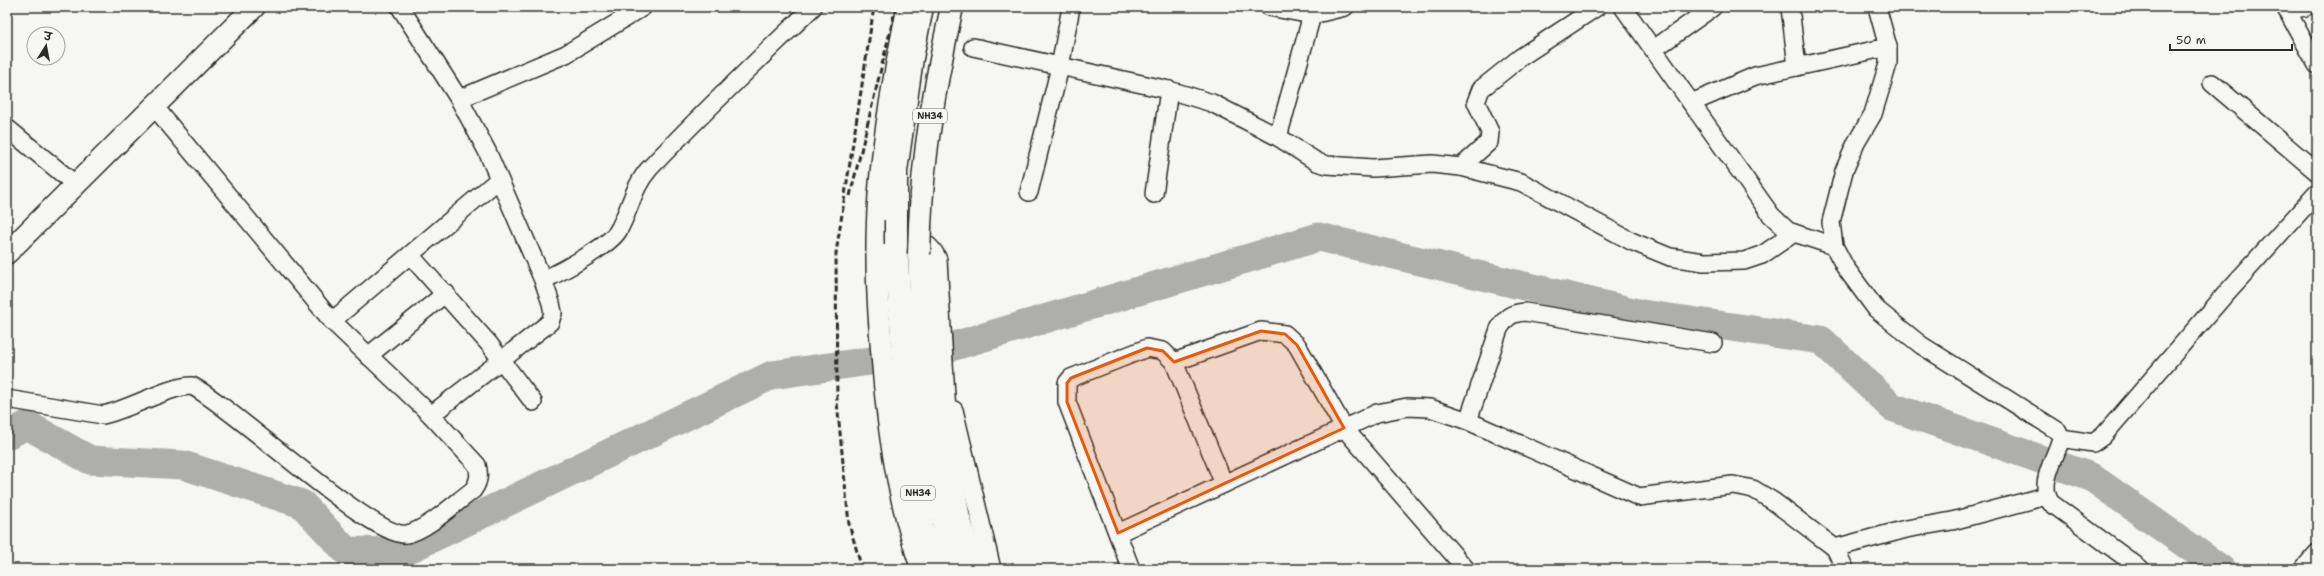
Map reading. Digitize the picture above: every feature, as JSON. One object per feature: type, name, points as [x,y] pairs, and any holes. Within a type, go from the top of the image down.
[{"type":"highway","name":"NH34","points":[[922,7],[912,58],[896,171],[896,245],[900,308],[933,413],[922,529],[936,569]]},
{"type":"highway","name":"NH34","points":[[952,7],[936,80],[925,148],[920,226],[920,254],[931,314],[933,413],[943,523],[958,569]]},
{"type":"street","points":[[7,253],[76,185],[153,105],[254,7]]},
{"type":"street","points":[[400,7],[459,99],[480,136],[543,280],[553,313],[550,322],[431,415]]},
{"type":"street","points":[[459,99],[566,54],[644,7]]},
{"type":"street","points":[[543,280],[560,272],[615,236],[635,188],[648,170],[721,96],[814,7]]},
{"type":"street","points":[[908,7],[888,114],[879,196],[879,328],[889,432],[908,530],[922,569]]},
{"type":"street","points":[[1029,192],[1060,67],[1070,7]]},
{"type":"street","points":[[1269,7],[1312,15],[1345,7]]},
{"type":"street","points":[[1461,167],[1489,142],[1490,132],[1476,102],[1477,95],[1481,89],[1521,57],[1598,7]]},
{"type":"street","points":[[1623,7],[1771,215],[1788,231],[1794,234],[1834,246]]},
{"type":"street","points":[[1654,49],[1713,7]]},
{"type":"street","points":[[1790,7],[1797,67]]},
{"type":"street","points":[[1877,7],[1888,47],[1888,64],[1880,98],[1844,171],[1831,222],[1834,246],[1844,267],[1876,309],[1922,345],[2058,431],[2060,441],[2047,478],[2046,496],[2051,503],[2141,569]]},
{"type":"street","points":[[2306,7],[2287,9],[2317,65]]},
{"type":"street","points":[[1278,137],[1312,15]]},
{"type":"street","points":[[973,47],[1170,90],[1227,110],[1278,137],[1317,162],[1327,165],[1373,168],[1419,164],[1461,167],[1522,182],[1631,242],[1670,257],[1704,262],[1744,261],[1762,255],[1794,234]]},
{"type":"street","points":[[1691,103],[1755,76],[1888,47]]},
{"type":"street","points":[[2212,82],[2317,172]]},
{"type":"street","points":[[1154,194],[1170,90]]},
{"type":"street","points":[[7,399],[103,415],[118,412],[181,387],[192,386],[358,512],[391,530],[405,534],[417,531],[473,490],[478,483],[479,473],[477,465],[431,415],[332,321],[153,105]]},
{"type":"street","points":[[7,128],[76,185]]},
{"type":"street","points":[[332,321],[498,180]]},
{"type":"street","points":[[2060,441],[2093,443],[2103,436],[2229,290],[2317,193]]},
{"type":"street","points":[[878,231],[913,238],[931,249],[936,260],[931,314]]},
{"type":"street","points":[[410,255],[446,293],[502,361],[533,402]]},
{"type":"street","points":[[368,356],[446,293]]},
{"type":"street","points":[[1468,420],[1499,329],[1504,320],[1512,313],[1525,312],[1713,343]]},
{"type":"street","points":[[1174,362],[1261,331],[1286,334],[1297,345],[1344,428],[1466,569]]},
{"type":"street","points":[[1131,569],[1067,402],[1067,383],[1071,378],[1146,348],[1163,351],[1174,362],[1224,484]]},
{"type":"street","points":[[1118,533],[1377,413],[1407,407],[1430,408],[1468,420],[1639,497],[1733,485],[1753,490],[1773,501],[1835,548],[1845,569]]},
{"type":"street","points":[[933,413],[947,447],[959,516],[975,569]]},
{"type":"street","points":[[933,413],[992,569]]},
{"type":"street","points":[[1835,548],[1906,529],[1952,521],[2046,496]]},
{"type":"street","points":[[2302,569],[2317,553]]},
{"type":"highlighted area","points":[[1261,331],[1285,334],[1297,345],[1344,428],[1118,533],[1067,402],[1067,383],[1071,378],[1147,348],[1163,351],[1174,362]]},
{"type":"waterway","points":[[7,435],[27,425],[90,460],[183,465],[302,504],[346,551],[403,552],[772,375],[934,352],[1319,237],[1642,314],[1821,340],[1892,407],[2091,477],[2221,569]]},
{"type":"railway","points":[[862,569],[849,524],[837,402],[836,253],[874,7]]},
{"type":"railway","points":[[850,196],[896,7]]}]
